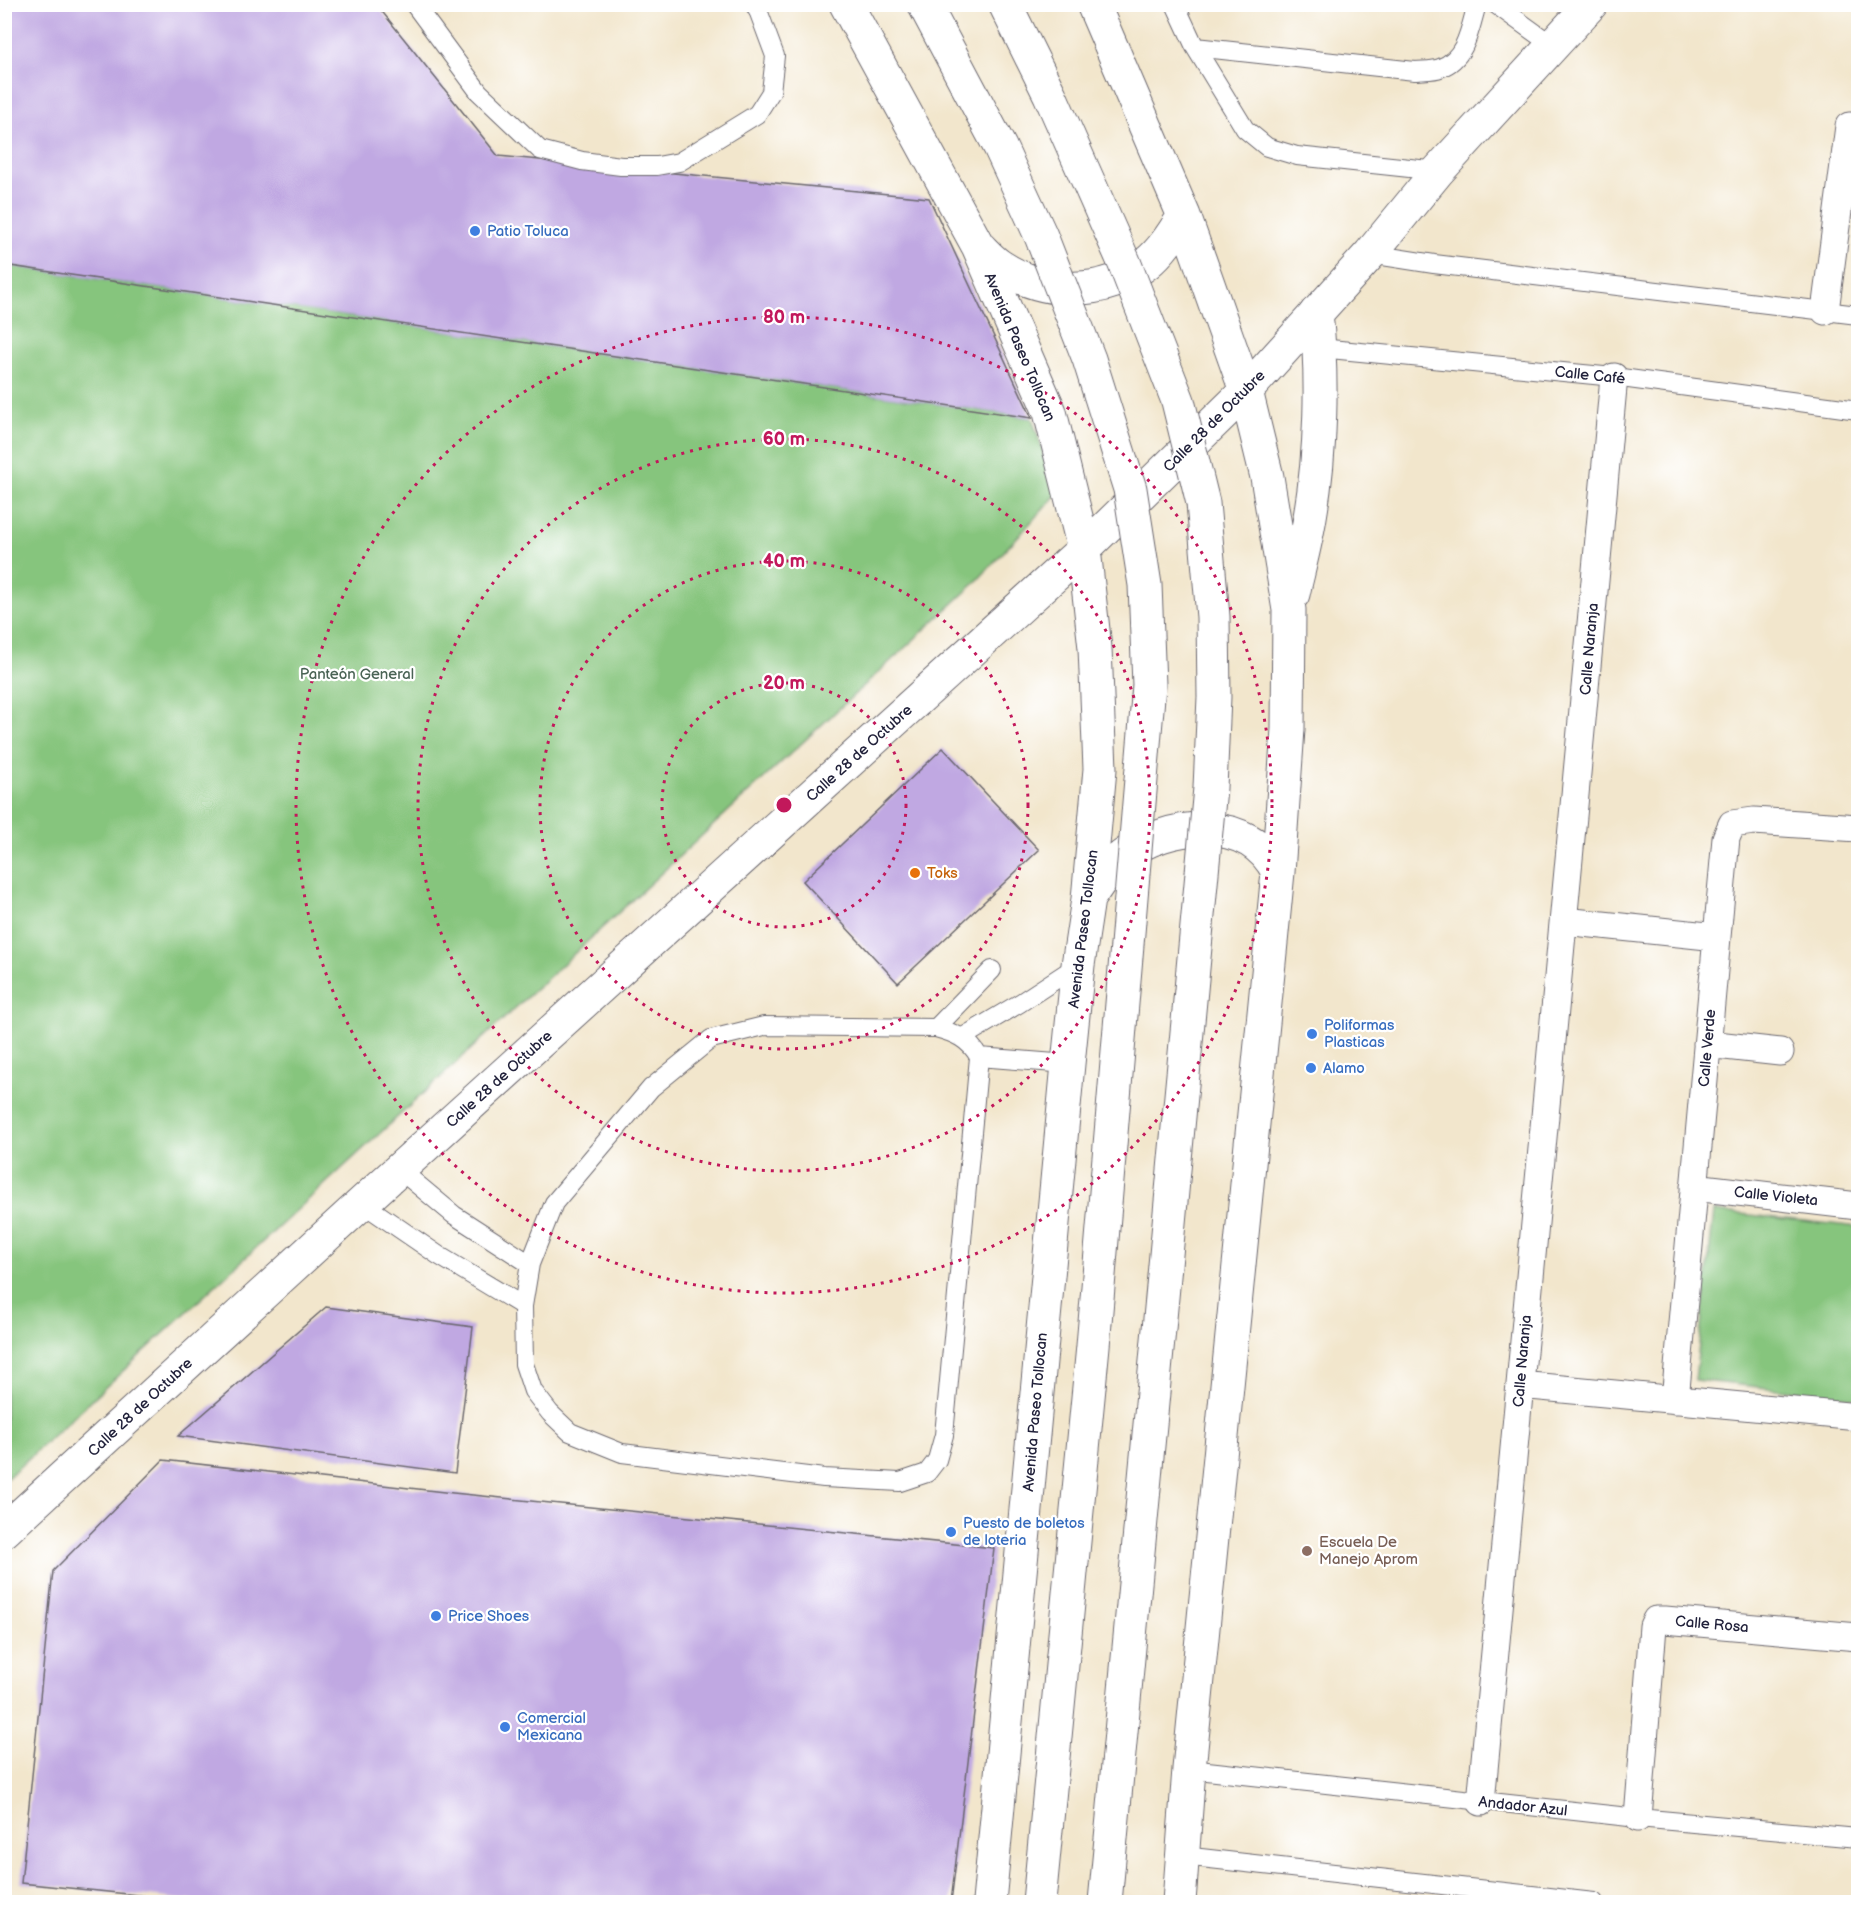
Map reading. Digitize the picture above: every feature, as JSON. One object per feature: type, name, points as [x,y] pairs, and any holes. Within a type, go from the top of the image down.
[{"type":"main road","name":"Avenida Paseo Tollocan","points":[[846,4],[978,246],[1050,412],[1084,549],[1095,648],[1100,769],[1088,899],[1078,965],[1068,1064],[989,1902]]},
{"type":"main road","points":[[924,4],[1000,147],[1041,236],[1089,359],[1130,489],[1145,585],[1149,685],[1093,1346],[1039,1902]]},
{"type":"main road","points":[[1005,4],[1050,95],[1124,261],[1178,401],[1203,502],[1213,617],[1214,697],[1210,788],[1105,1902]]},
{"type":"main road","points":[[1092,4],[1184,216],[1246,391],[1267,477],[1289,610],[1288,729],[1278,872],[1189,1768],[1179,1902]]},
{"type":"main road","name":"Calle 28 de Octubre","points":[[4,1531],[362,1203],[1084,549],[1246,391],[1370,254],[1438,171],[1591,4]]},
{"type":"main road","points":[[978,246],[998,265],[1022,278],[1047,286],[1073,289],[1100,285],[1125,276],[1146,264],[1163,248],[1184,216]]},
{"type":"main road","points":[[1289,610],[1310,516],[1319,430],[1320,348],[1316,313]]},
{"type":"main road","points":[[1088,899],[1103,876],[1123,856],[1146,841],[1187,830],[1224,830],[1248,839],[1273,861],[1278,872]]},
{"type":"street","points":[[1825,311],[1849,126]]},
{"type":"street","name":"Calle Naranja","points":[[1481,1802],[1614,377]]},
{"type":"street","name":"Calle Verde","points":[[1675,1400],[1726,838],[1732,824],[1754,821],[1858,828]]},
{"type":"street","points":[[1564,921],[1717,937]]},
{"type":"street","points":[[1707,1044],[1780,1052]]},
{"type":"street","name":"Calle Violeta","points":[[1694,1187],[1858,1206]]},
{"type":"street","points":[[1520,1385],[1858,1417]]},
{"type":"street","name":"Calle Rosa","points":[[1638,1818],[1653,1626],[1656,1620],[1858,1637]]},
{"type":"lane","points":[[414,4],[479,92],[540,150],[582,161],[621,166],[657,166],[679,162],[757,114],[771,92],[775,56],[754,4]]},
{"type":"lane","points":[[1175,4],[1195,47],[1245,129],[1267,147],[1297,156],[1438,171]]},
{"type":"lane","points":[[1195,47],[1415,70],[1439,69],[1458,58],[1468,38],[1478,4]]},
{"type":"lane","points":[[1495,4],[1552,45]]},
{"type":"lane","points":[[1370,254],[1446,266],[1858,315]]},
{"type":"lane","name":"Calle Café","points":[[1320,348],[1614,377],[1858,410]]},
{"type":"lane","points":[[963,1037],[1078,965]]},
{"type":"lane","points":[[936,1028],[992,970]]},
{"type":"lane","points":[[764,1026],[936,1028],[963,1037],[979,1057],[944,1435],[937,1460],[927,1473],[900,1482],[835,1478],[622,1453],[570,1432],[550,1413],[532,1391],[524,1364],[523,1306],[530,1264],[554,1203],[651,1088],[711,1039],[764,1026]]},
{"type":"lane","points":[[979,1057],[1068,1064]]},
{"type":"lane","points":[[400,1170],[454,1215],[530,1264]]},
{"type":"lane","points":[[362,1203],[438,1255],[523,1306]]},
{"type":"lane","name":"Andador Azul","points":[[1189,1768],[1481,1802],[1858,1838]]},
{"type":"lane","points":[[1183,1856],[1593,1902]]},
{"type":"green space","name":"Panteón General","points":[[5,265],[1032,418],[1057,494],[975,583],[5,1480]]},
{"type":"green space","points":[[1714,1211],[1858,1227],[1858,1398],[1695,1380]]},
{"type":"building","name":"Patio Toluca","points":[[4,4],[376,4],[498,156],[929,198],[1032,418],[4,265]]},
{"type":"building","points":[[943,748],[1039,850],[898,983],[803,881]]},
{"type":"building","points":[[326,1307],[473,1327],[455,1473],[178,1436]]},
{"type":"building","name":"Comercial Mexicana","points":[[163,1460],[453,1493],[994,1548],[951,1902],[205,1902],[21,1883],[53,1571]]},
{"type":"place","name":"Patio Toluca","points":[[475,231]]},
{"type":"place","name":"Toks","points":[[915,873]]},
{"type":"place","name":"Poliformas Plasticas","points":[[1312,1034]]},
{"type":"place","name":"Alamo","points":[[1311,1068]]},
{"type":"place","name":"Puesto de boletos de loteria","points":[[951,1532]]},
{"type":"place","name":"Escuela De Manejo Aprom","points":[[1307,1551]]},
{"type":"place","name":"Price Shoes","points":[[436,1616]]},
{"type":"place","name":"Comercial Mexicana","points":[[505,1727]]}]
